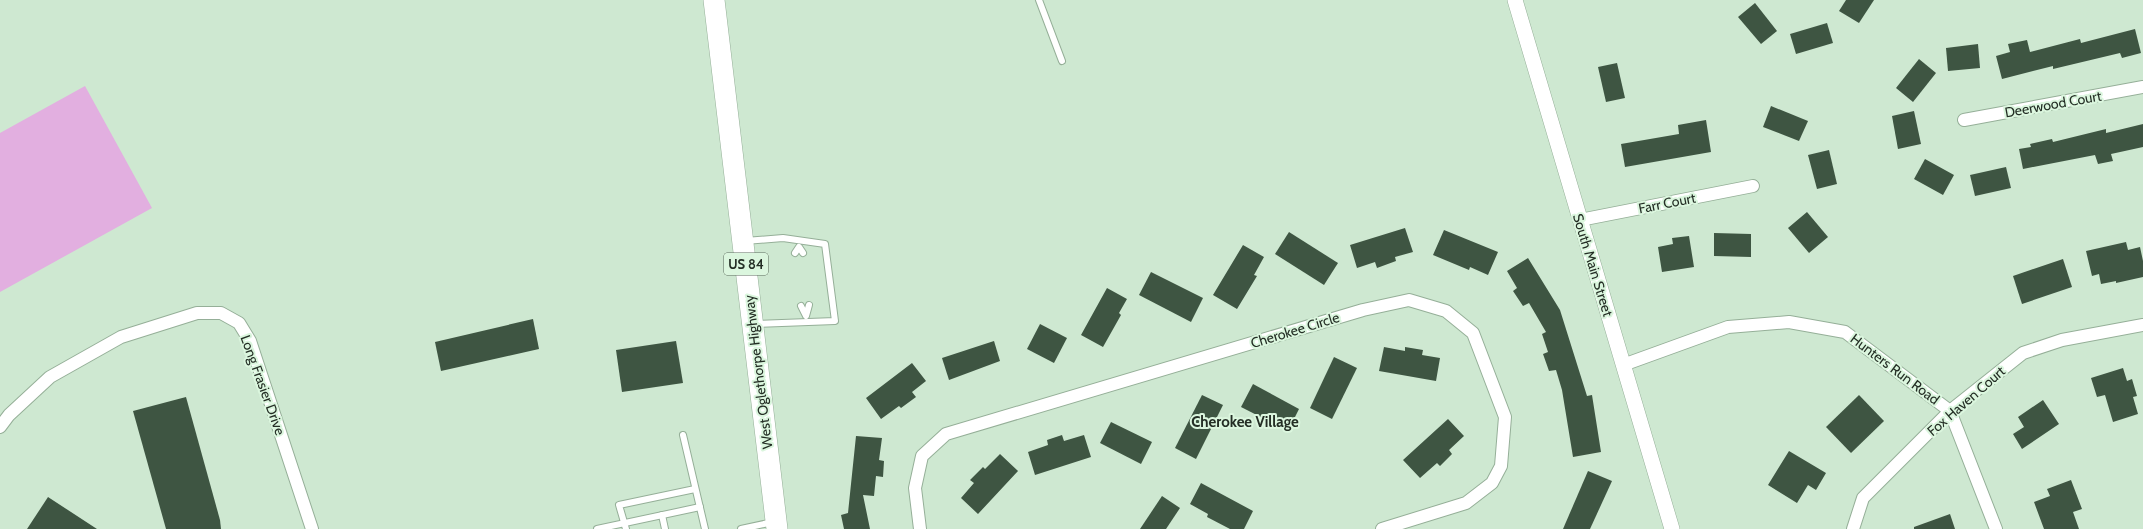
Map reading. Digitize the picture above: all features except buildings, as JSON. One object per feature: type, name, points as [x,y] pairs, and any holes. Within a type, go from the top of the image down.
[{"type":"highway","name":"West Oglethorpe Highway","points":[[714,0],[776,525]]},
{"type":"street","name":"South Main Street","points":[[1515,0],[1672,529]]},
{"type":"street","name":"Deerwood Court","points":[[1964,120],[2143,87]]},
{"type":"street","name":"Farr Court","points":[[1580,220],[1754,186]]},
{"type":"street","name":"Cherokee Circle","points":[[920,529],[915,488],[922,456],[946,434],[1363,310],[1409,300],[1446,311],[1474,333],[1505,417],[1501,466],[1492,483],[1466,503],[1382,529]]},
{"type":"street","name":"Long Frasier Drive","points":[[0,427],[9,415],[50,377],[121,337],[197,313],[221,313],[239,323],[250,341],[312,529]]},
{"type":"street","name":"Hunters Run Road","points":[[1623,365],[1728,327],[1789,322],[1845,332],[1950,411],[1996,529]]},
{"type":"street","name":"Fox Haven Court","points":[[1853,529],[1864,498],[1950,411],[2023,353],[2062,340],[2143,325]]},
{"type":"lane","points":[[1039,0],[1062,61]]},
{"type":"lane","points":[[743,241],[783,238],[798,243],[825,244],[835,320],[807,323],[752,324]]},
{"type":"lane","points":[[798,243],[803,253]]},
{"type":"lane","points":[[795,253],[798,243]]},
{"type":"lane","points":[[806,316],[809,305]]},
{"type":"lane","points":[[801,306],[806,316],[807,323]]},
{"type":"lane","points":[[683,436],[705,529]]},
{"type":"lane","points":[[625,526],[619,505],[695,489]]},
{"type":"lane","points":[[598,529],[625,526],[662,515],[700,507]]},
{"type":"lane","points":[[662,515],[665,529]]},
{"type":"lane","points":[[741,529],[776,525]]},
{"type":"shaded area","points":[[85,86],[152,208],[0,292],[0,133]]},
{"type":"district","name":"Cherokee Village","points":[[1245,422]]}]
